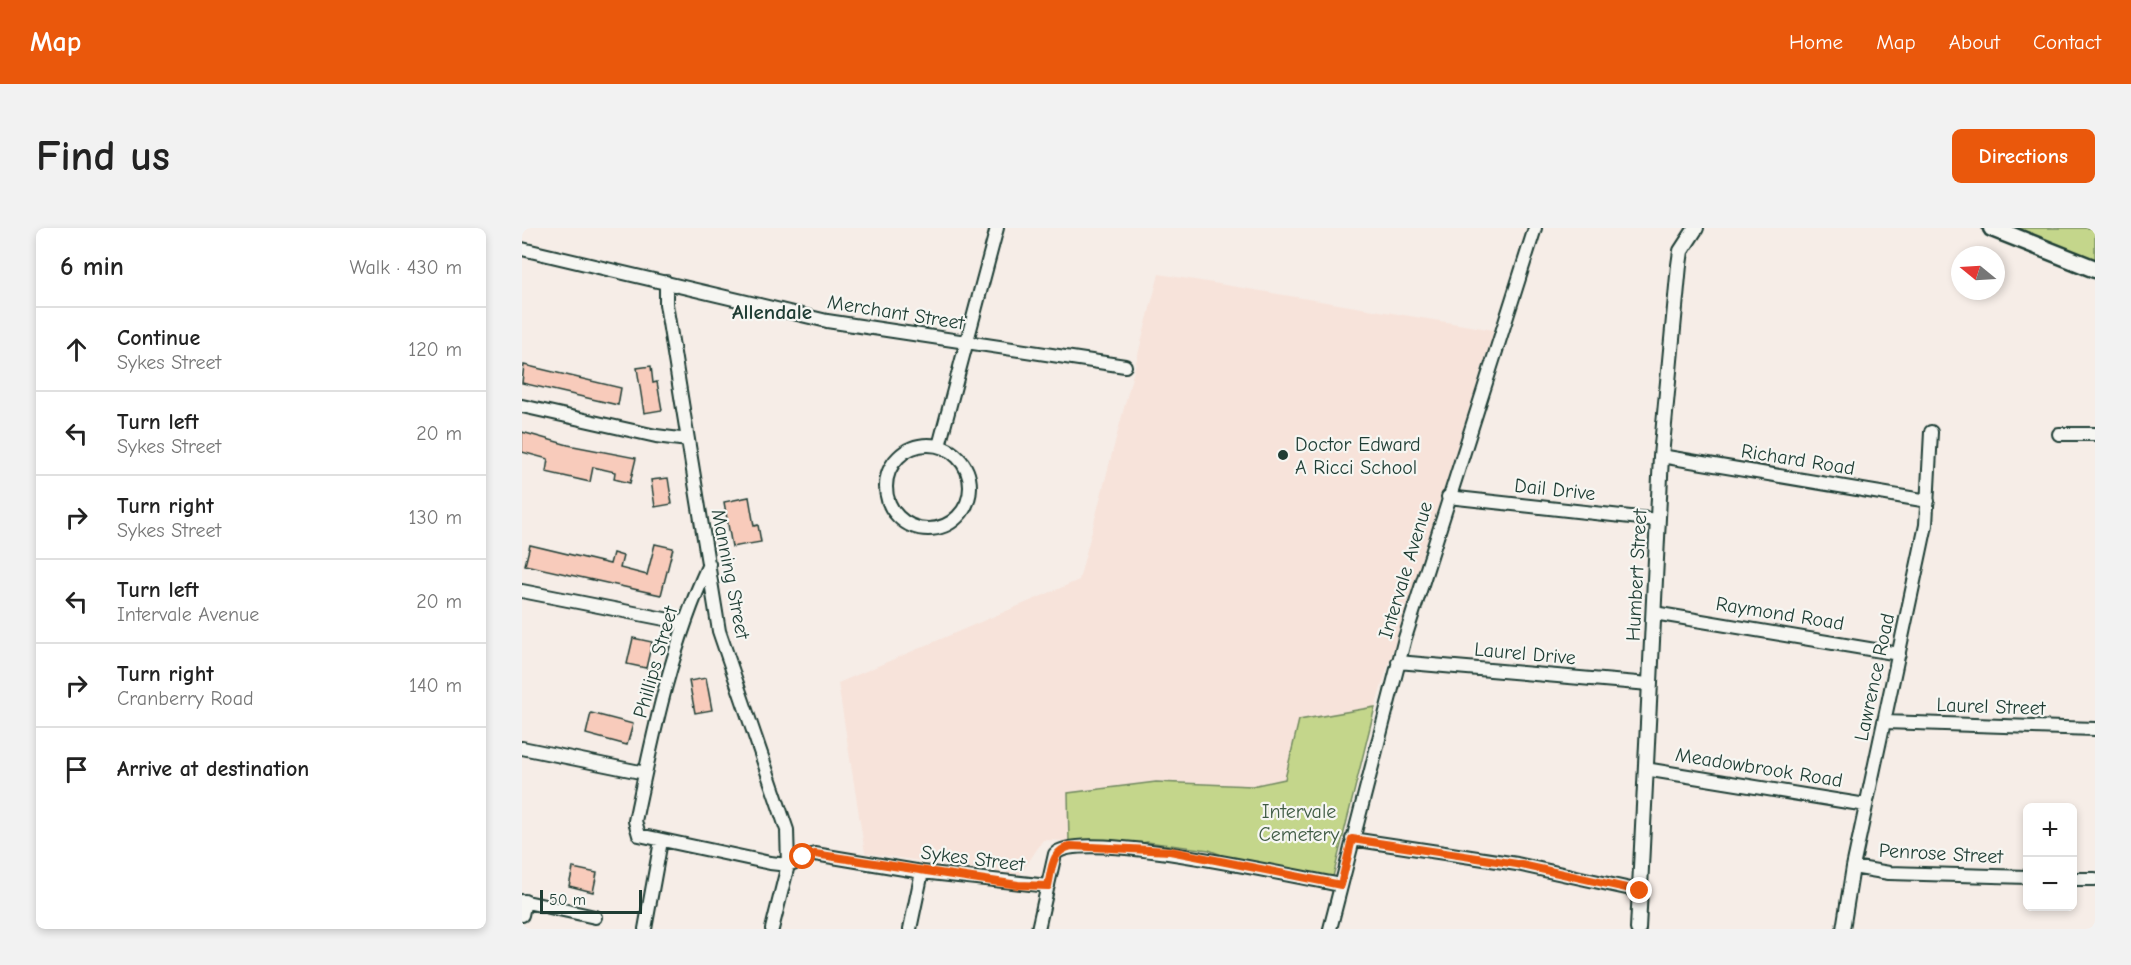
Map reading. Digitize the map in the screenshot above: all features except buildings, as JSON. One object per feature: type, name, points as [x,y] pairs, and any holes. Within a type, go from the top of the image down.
[{"type":"main road","points":[[1992,228],[2095,269]]},
{"type":"street","points":[[939,446],[998,228]]},
{"type":"street","name":"Intervale Avenue","points":[[1330,929],[1398,662],[1448,497],[1535,228]]},
{"type":"street","name":"Humbert Street","points":[[1638,929],[1661,456],[1680,258],[1685,243],[1696,228]]},
{"type":"street","name":"Merchant Street","points":[[522,249],[826,321],[1125,366]]},
{"type":"street","name":"Manning Street","points":[[666,282],[666,304],[719,631],[787,830],[788,865],[772,929]]},
{"type":"street","points":[[522,406],[656,436],[688,440]]},
{"type":"street","name":"Lawrence Road","points":[[1843,929],[1853,867],[1885,722],[1929,501],[1931,432]]},
{"type":"street","points":[[2059,434],[2095,434]]},
{"type":"street","points":[[917,446],[939,446],[958,456],[964,465],[969,475],[969,497],[965,507],[950,523],[939,528],[917,528],[907,524],[892,508],[887,498],[887,476],[898,457],[906,450],[917,446]]},
{"type":"street","name":"Richard Road","points":[[1661,456],[1929,501]]},
{"type":"street","name":"Dail Drive","points":[[1448,497],[1658,520]]},
{"type":"street","name":"Phillips Street","points":[[645,773],[675,653],[709,564]]},
{"type":"street","points":[[522,591],[685,623]]},
{"type":"street","name":"Raymond Road","points":[[1653,612],[1899,654]]},
{"type":"street","name":"Laurel Drive","points":[[1398,662],[1649,684]]},
{"type":"street","name":"Laurel Street","points":[[1885,722],[2095,729]]},
{"type":"street","points":[[522,748],[645,773],[634,828],[639,835],[788,865]]},
{"type":"street","name":"Meadowbrook Road","points":[[1645,769],[1866,804]]},
{"type":"street","points":[[1352,839],[1517,864],[1640,891]]},
{"type":"street","points":[[645,929],[661,841]]},
{"type":"street","name":"Sykes Street","points":[[788,865],[815,854],[922,872],[1048,886],[1055,854],[1071,846],[1170,851],[1341,885]]},
{"type":"street","name":"Penrose Street","points":[[1853,867],[1889,873],[2023,877]]},
{"type":"street","points":[[910,929],[922,872]]},
{"type":"street","points":[[2077,879],[2095,879]]},
{"type":"street","points":[[1038,929],[1048,886]]},
{"type":"street","points":[[522,915],[524,901],[595,917]]},
{"type":"shaded area","name":"Doctor Edward A Ricci School","points":[[1159,274],[1494,330],[1375,707],[1299,720],[1285,779],[1252,786],[1156,782],[1068,794],[1069,841],[1043,840],[1020,875],[865,853],[838,683],[1079,580]]},
{"type":"green space","points":[[1991,228],[2095,228],[2095,269]]},
{"type":"green space","name":"Intervale Cemetery","points":[[1375,707],[1333,877],[1232,859],[1209,850],[1147,842],[1131,845],[1069,841],[1068,793],[1156,782],[1252,786],[1285,779],[1299,720]]},
{"type":"place","name":"Doctor Edward A Ricci School","points":[[1283,455]]},
{"type":"district","name":"Allendale","points":[[772,312]]},
{"type":"route","points":[[803,857],[815,854],[922,872],[1018,885],[1048,886],[1055,854],[1063,848],[1071,846],[1170,851],[1341,885],[1352,839],[1517,864],[1640,891]]}]
